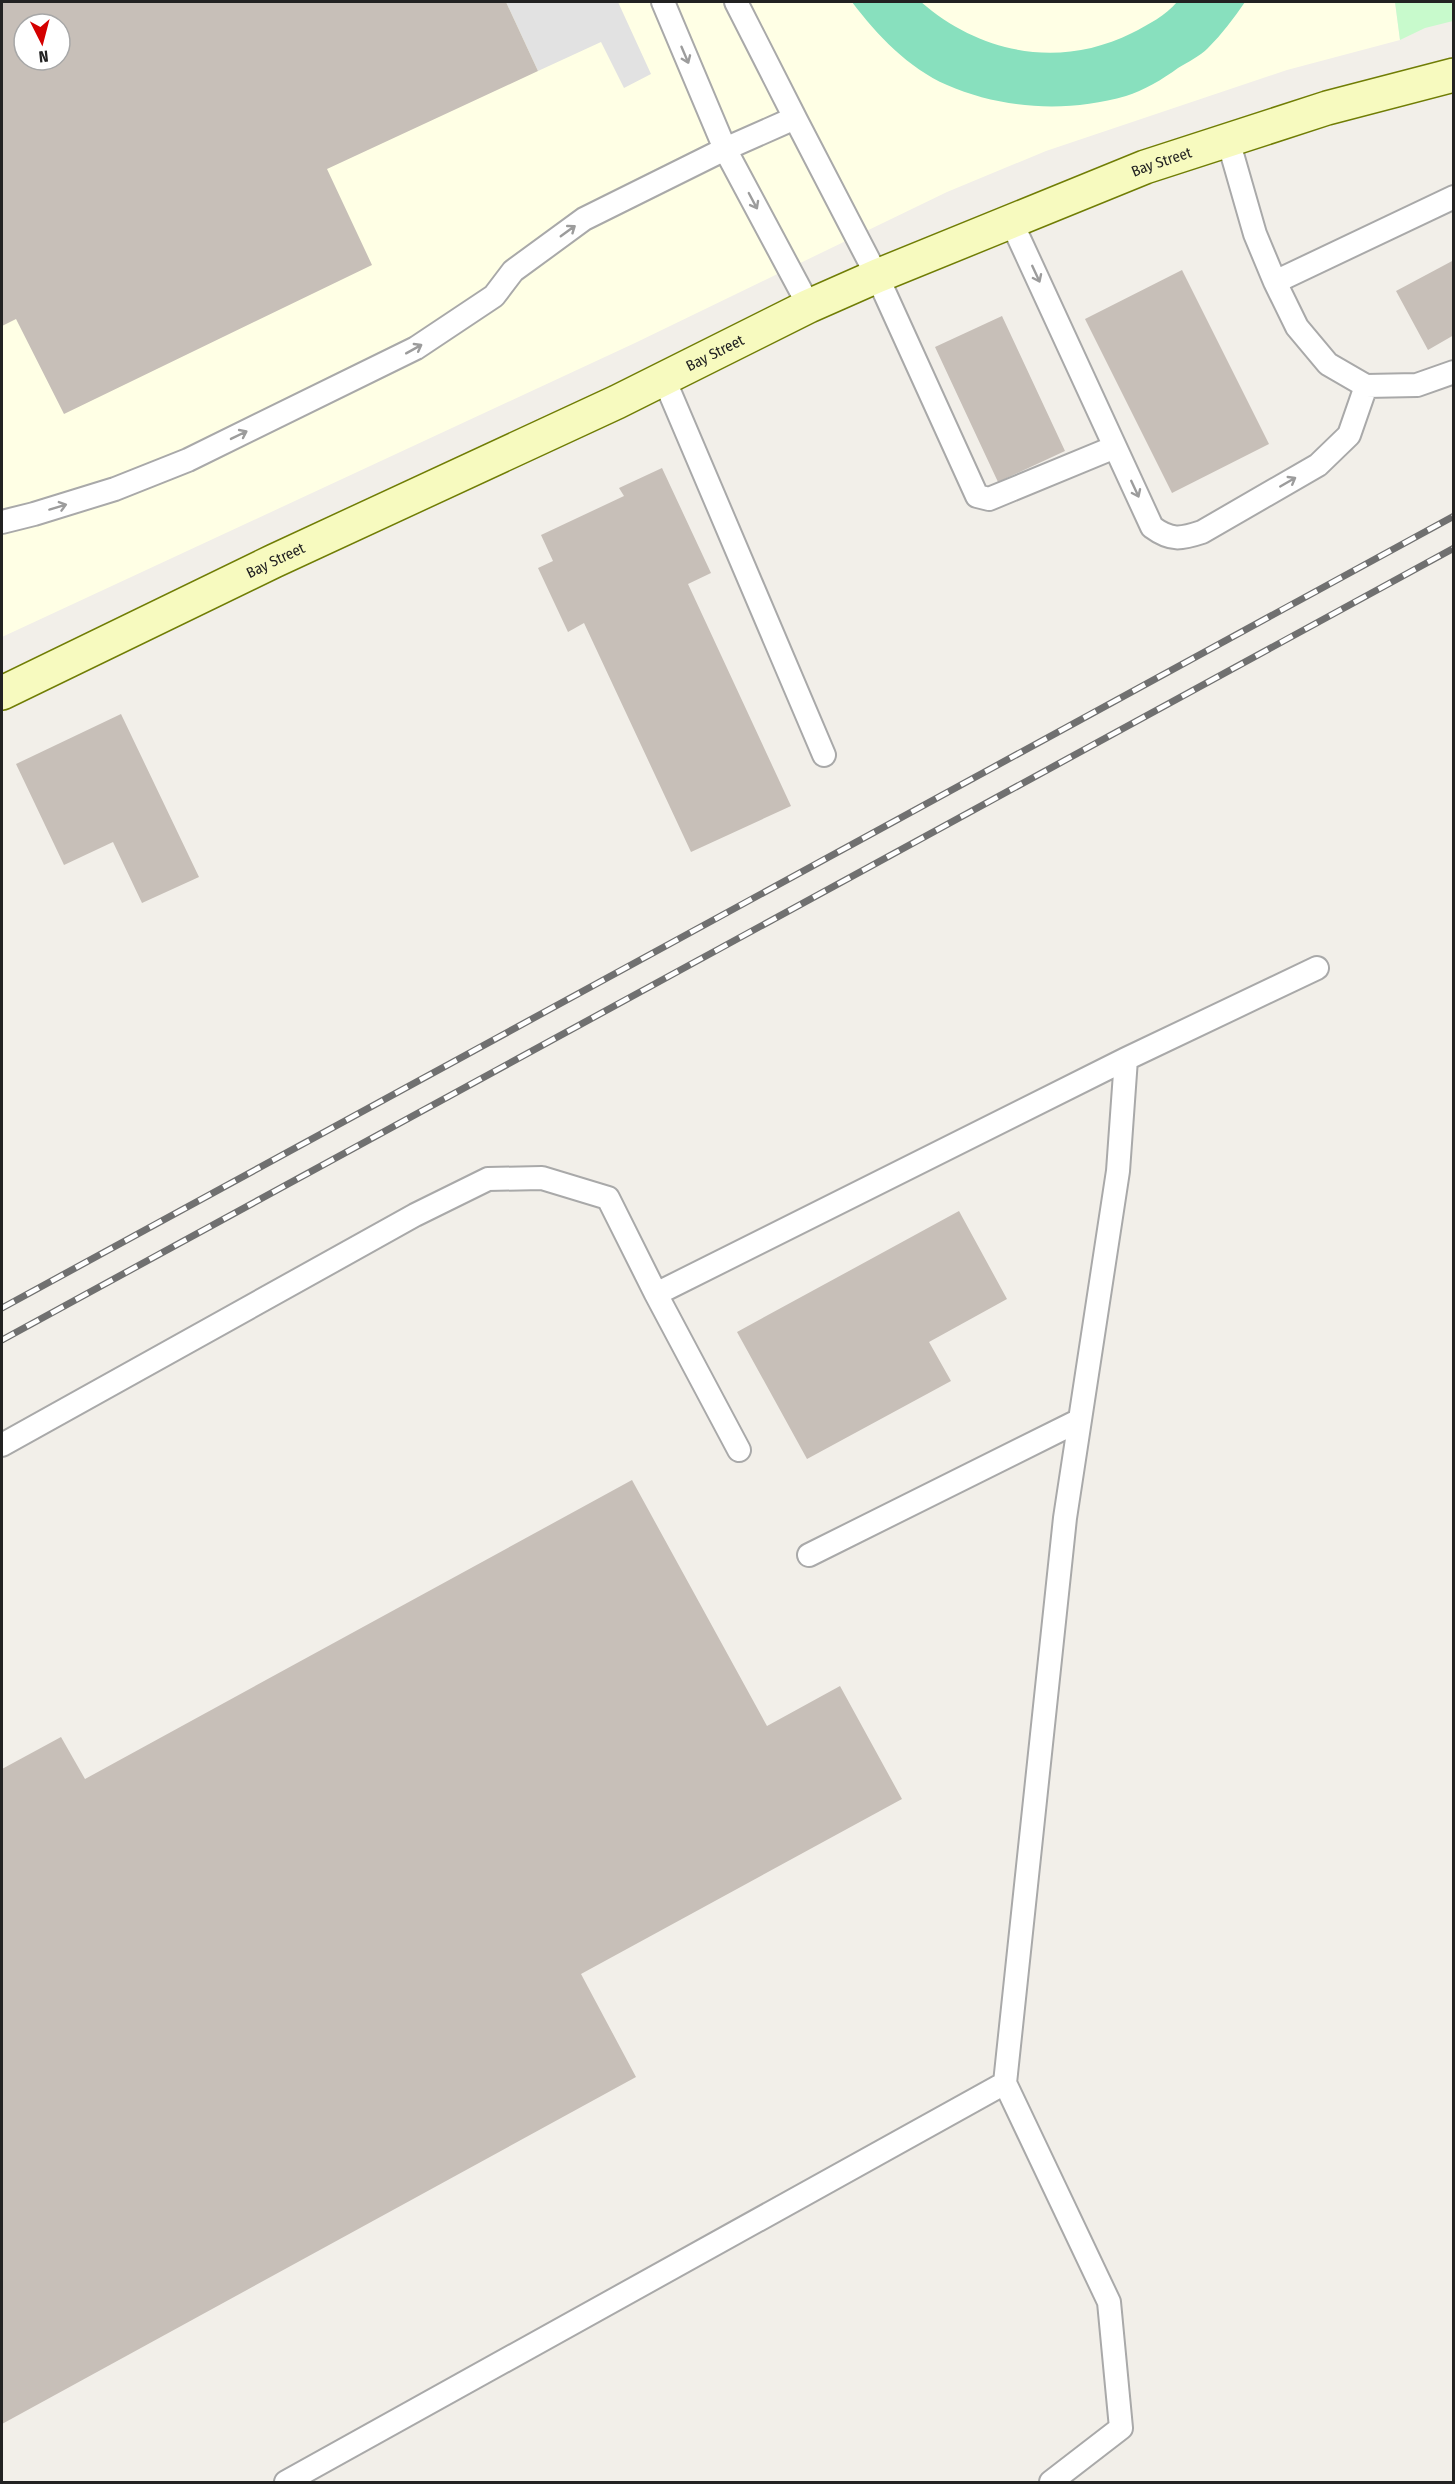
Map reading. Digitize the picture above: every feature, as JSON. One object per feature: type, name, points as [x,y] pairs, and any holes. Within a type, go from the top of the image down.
[{"type":"main road","name":"Bay Street","points":[[2,693],[274,561],[664,379],[809,306],[878,276],[1145,167],[1327,108],[1454,75]]},
{"type":"lane","points":[[663,2],[725,149],[809,306]]},
{"type":"lane","points":[[736,2],[878,276],[977,496],[989,499],[1115,447]]},
{"type":"lane","points":[[2,522],[115,489],[188,460],[416,348],[494,296],[513,271],[584,219],[725,149],[795,118]]},
{"type":"lane","points":[[1228,140],[1256,234],[1275,282],[1297,327],[1328,364],[1366,386],[1417,386],[1454,372]]},
{"type":"lane","points":[[1275,282],[1454,196]]},
{"type":"lane","points":[[1011,221],[1152,527],[1165,536],[1183,538],[1202,532],[1318,465],[1349,435],[1366,386]]},
{"type":"lane","points":[[664,379],[824,755]]},
{"type":"lane","points":[[656,1294],[1126,1059],[1317,968]]},
{"type":"lane","points":[[1051,2482],[1121,2428],[1109,2302],[1005,2083],[1064,1529],[1118,1171],[1126,1059]]},
{"type":"lane","points":[[2,1445],[415,1215],[488,1179],[542,1178],[608,1198],[738,1450]]},
{"type":"lane","points":[[809,1555],[1080,1420]]},
{"type":"lane","points":[[286,2482],[1005,2083]]},
{"type":"shaded area","points":[[2,2],[1395,2],[1400,40],[1287,70],[1046,151],[947,192],[635,343],[2,637]]},
{"type":"shaded area","points":[[506,2],[618,2],[651,74],[624,88],[601,42],[538,71]]},
{"type":"green space","points":[[852,2],[921,2],[944,20],[969,34],[995,44],[1049,53],[1077,51],[1105,44],[1150,23],[1177,2],[1245,2],[1223,32],[1205,51],[1153,84],[1132,94],[1104,101],[1081,105],[1035,106],[1012,104],[968,93],[933,78],[919,70],[894,49]]},
{"type":"green space","points":[[1395,2],[1453,2],[1453,21],[1425,28],[1400,40]]},
{"type":"building","points":[[2,2],[506,2],[538,71],[327,169],[372,265],[64,414],[16,319],[2,326]]},
{"type":"building","points":[[1454,260],[1454,335],[1428,350],[1396,291]]},
{"type":"building","points":[[1182,270],[1269,444],[1172,493],[1085,319]]},
{"type":"building","points":[[1002,316],[1065,451],[998,482],[935,347]]},
{"type":"building","points":[[662,468],[711,573],[688,584],[791,806],[691,852],[584,623],[568,632],[538,568],[553,561],[541,535],[624,496],[619,488]]},
{"type":"building","points":[[121,714],[199,877],[142,903],[113,842],[64,865],[16,764]]},
{"type":"building","points":[[959,1211],[1007,1299],[929,1342],[951,1381],[807,1459],[737,1332]]},
{"type":"building","points":[[632,1480],[767,1726],[840,1686],[902,1799],[581,1974],[636,2077],[2,2424],[2,1769],[61,1737],[85,1779]]},
{"type":"railway","points":[[2,1308],[1454,516]]},
{"type":"railway","points":[[2,1340],[1454,548]]}]
